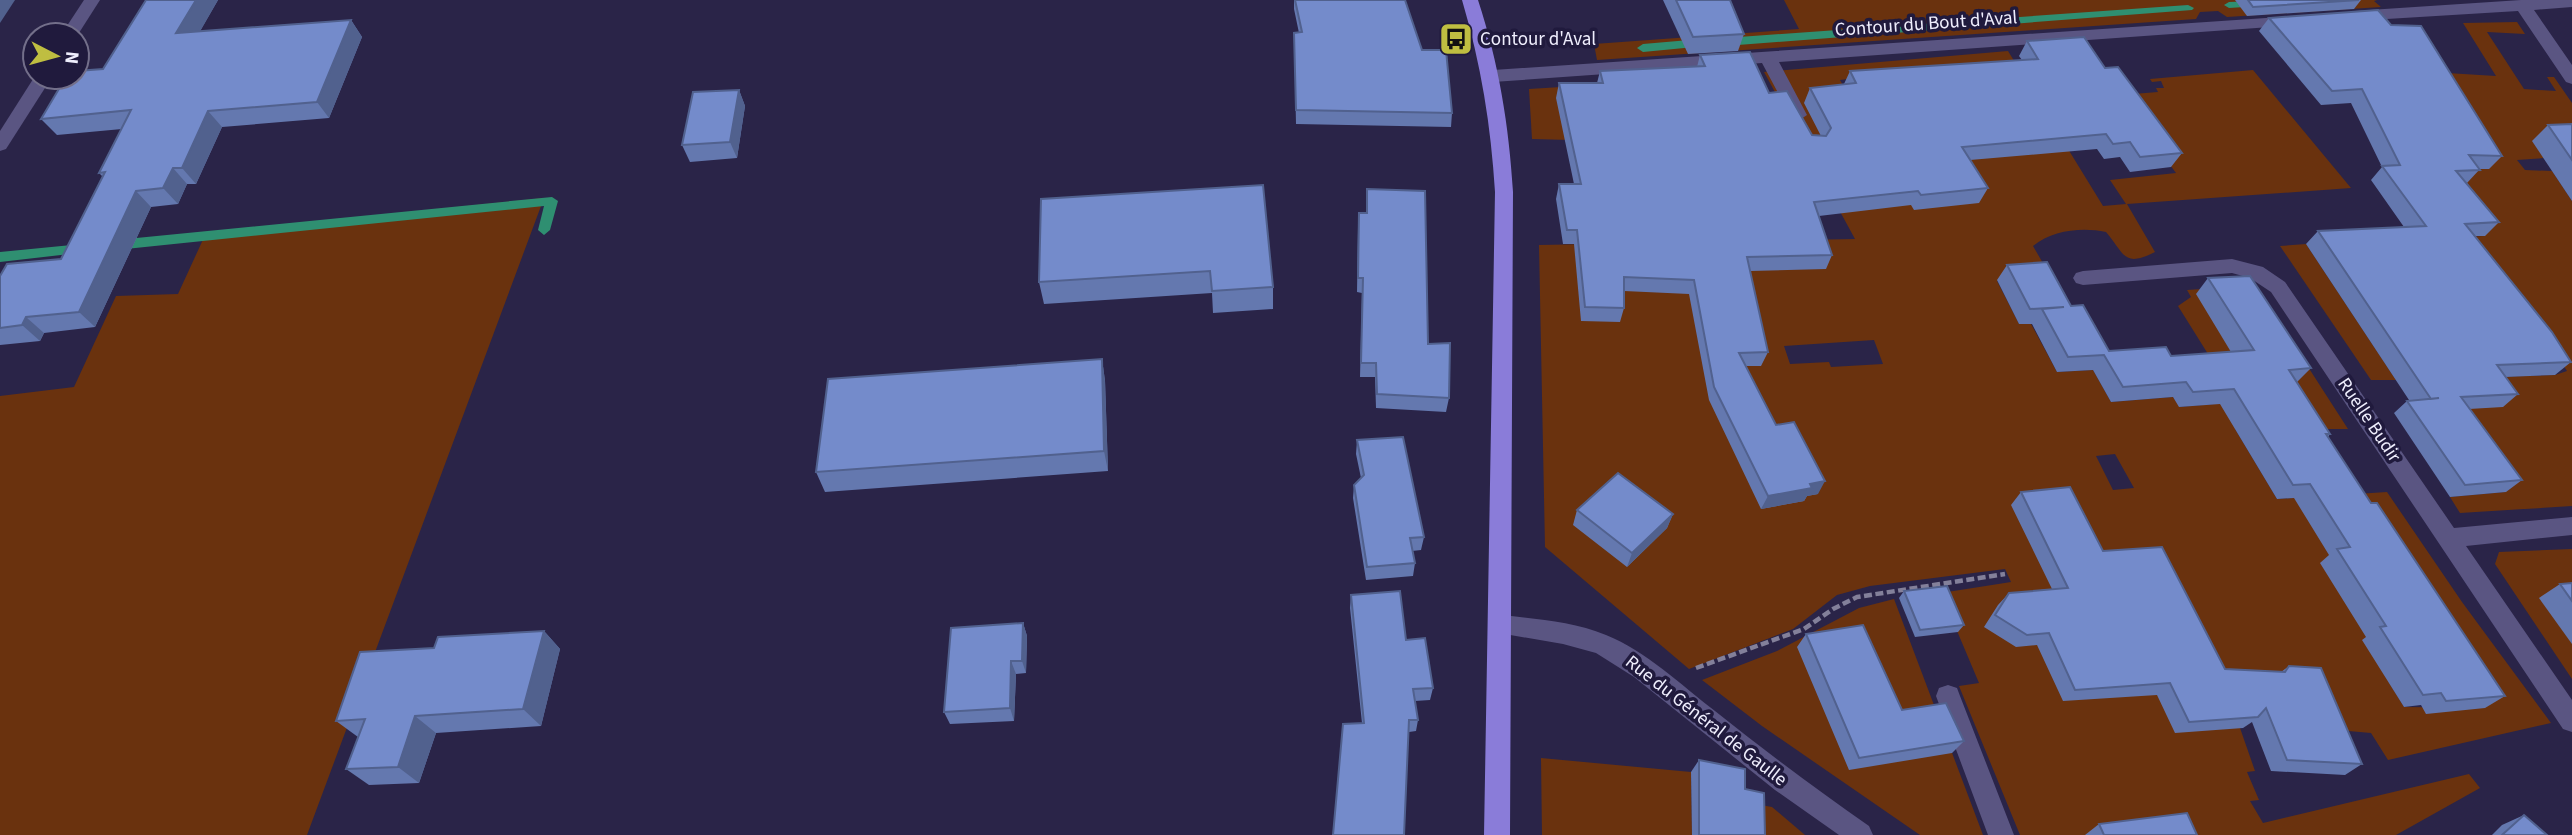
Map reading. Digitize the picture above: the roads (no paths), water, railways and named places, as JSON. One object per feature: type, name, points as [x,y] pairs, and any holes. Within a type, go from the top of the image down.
[{"type":"main road","points":[[1470,0],[1493,76],[1500,128],[1504,219],[1497,835]]},
{"type":"street","points":[[78,21],[92,0]]},
{"type":"street","points":[[2335,18],[2572,2]]},
{"type":"street","points":[[2522,5],[2572,78]]},
{"type":"street","name":"Contour du Bout d'Aval","points":[[1493,76],[2308,20]]},
{"type":"street","points":[[1767,56],[1808,133]]},
{"type":"street","points":[[0,145],[34,91]]},
{"type":"street","name":"Ruelle Budir","points":[[2083,278],[2219,266],[2244,268],[2267,278],[2287,298],[2572,721]]},
{"type":"street","points":[[2448,538],[2572,526]]},
{"type":"street","name":"Rue du Général de Gaulle","points":[[1501,625],[1566,634],[1598,643],[1642,669],[1784,781],[1860,835]]},
{"type":"street","points":[[1948,696],[2001,835]]},
{"type":"waterway","points":[[2229,5],[2256,4]]},
{"type":"waterway","points":[[1725,42],[2188,8]]},
{"type":"waterway","points":[[1643,48],[1701,43]]},
{"type":"waterway","points":[[116,245],[552,201],[544,230]]},
{"type":"waterway","points":[[0,257],[82,249]]},
{"type":"place","name":"Contour d'Aval","points":[[1456,39]]}]
